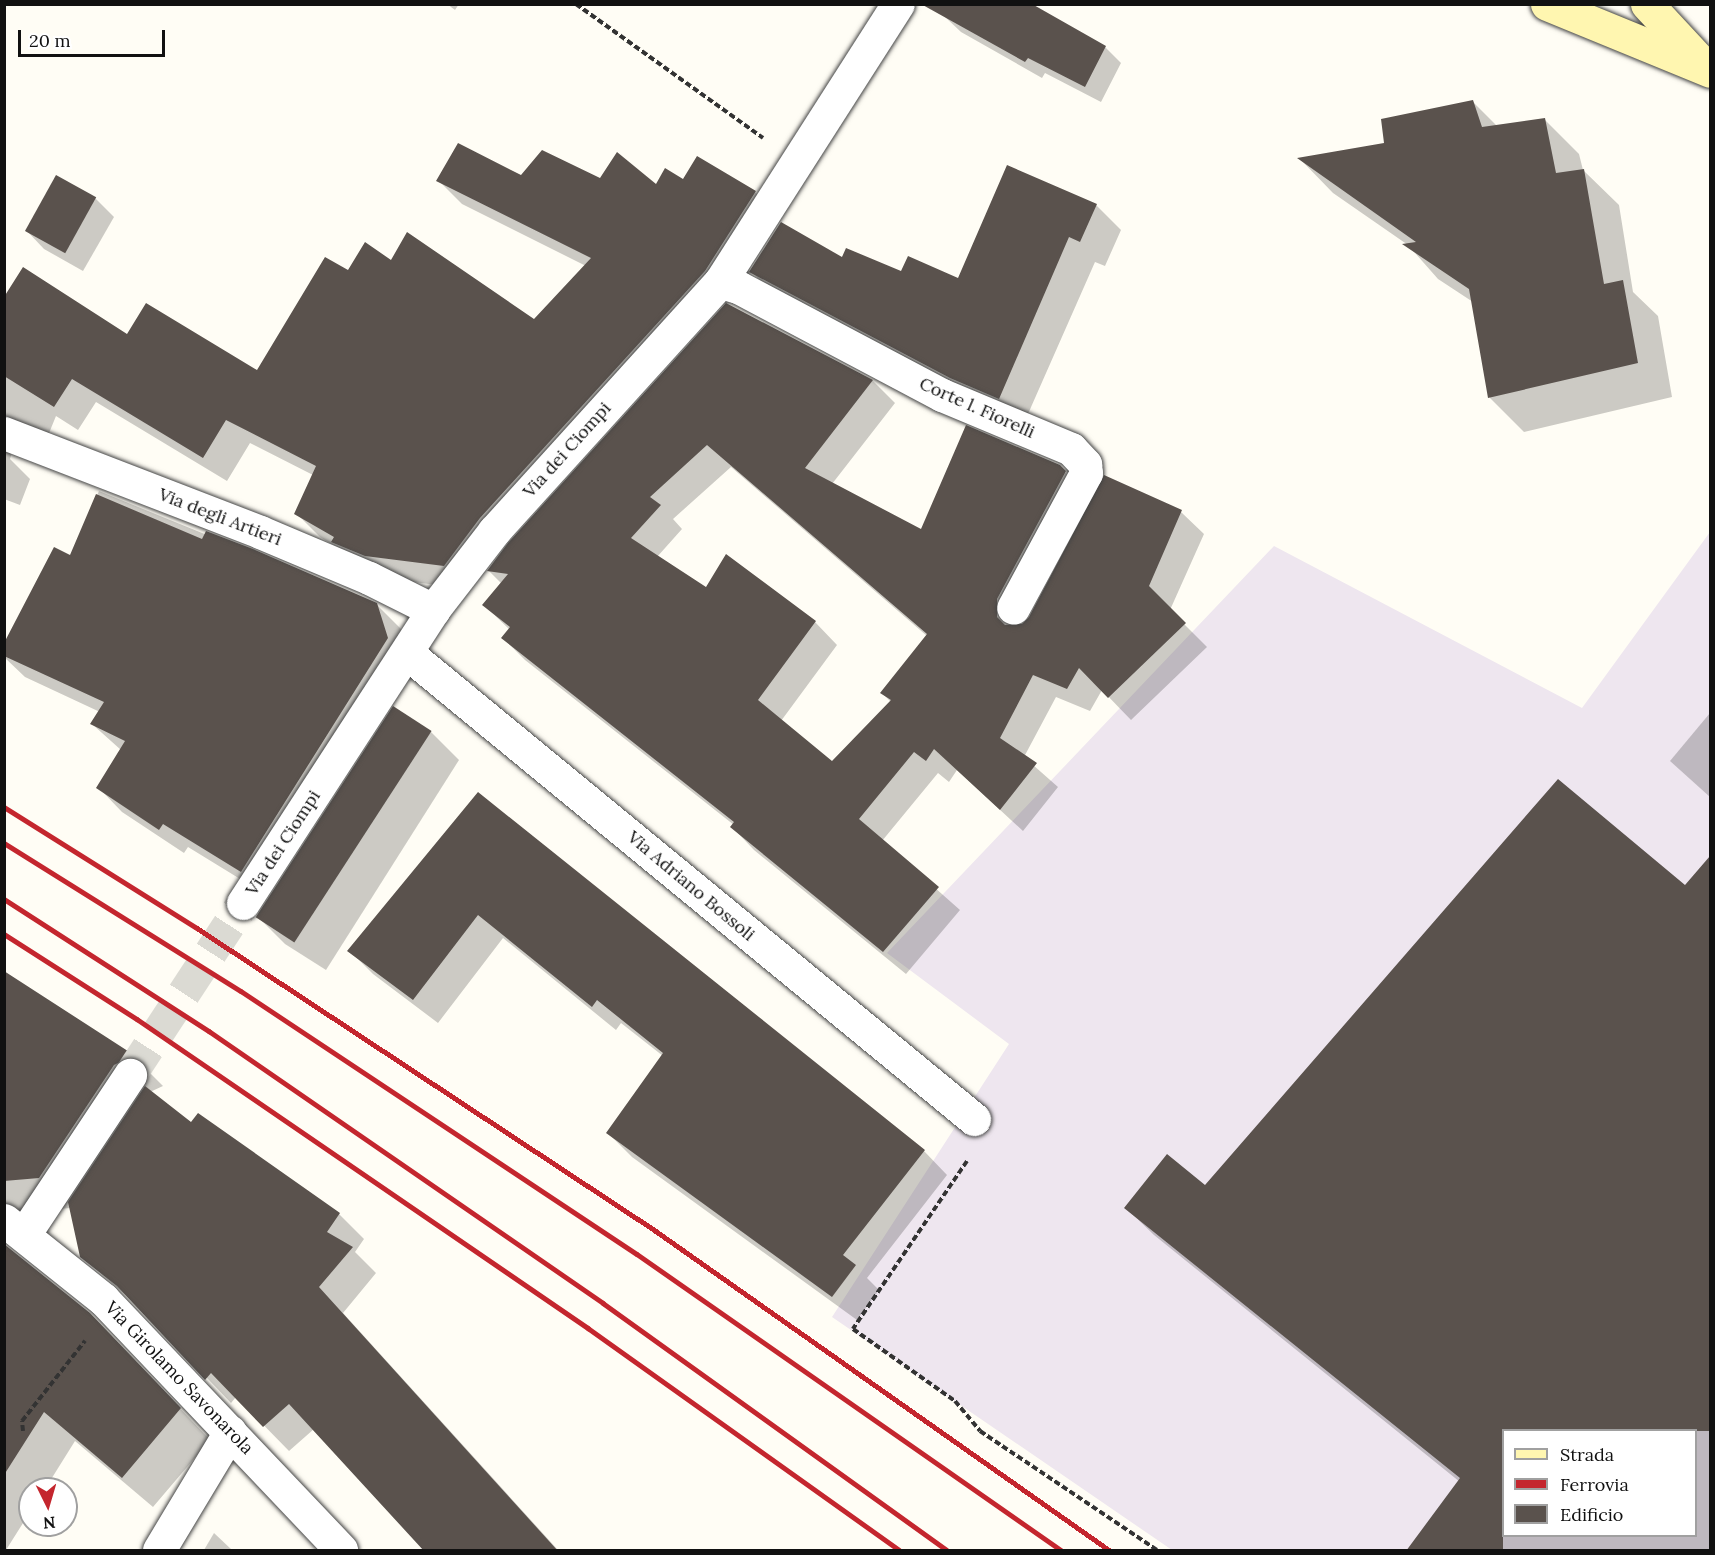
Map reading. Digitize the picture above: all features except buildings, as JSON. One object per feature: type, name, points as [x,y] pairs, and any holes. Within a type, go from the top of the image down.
[{"type":"street","name":"Via dei Ciompi","points":[[243,903],[433,610],[494,531],[720,282],[898,4]]},
{"type":"street","points":[[1547,4],[1709,70]]},
{"type":"street","points":[[1647,4],[1709,70]]},
{"type":"street","name":"Corte l. Fiorelli","points":[[720,282],[738,287],[942,395],[1071,449],[1085,464],[1086,473],[1013,608]]},
{"type":"street","name":"Via degli Artieri","points":[[4,433],[260,532],[369,578],[433,610]]},
{"type":"street","name":"Via Adriano Bossoli","points":[[407,653],[974,1119]]},
{"type":"street","points":[[15,1227],[130,1075]]},
{"type":"street","name":"Via Girolamo Savonarola","points":[[15,1227],[103,1299],[340,1551]]},
{"type":"street","points":[[159,1551],[230,1432]]},
{"type":"path","points":[[576,4],[797,163]]},
{"type":"path","points":[[974,1119],[965,1167],[853,1329],[955,1401],[980,1431],[1157,1551]]},
{"type":"path","points":[[23,1431],[22,1421],[88,1337]]},
{"type":"shaded area","points":[[1710,532],[1710,1550],[1172,1550],[832,1317],[1009,1044],[887,953],[1274,546],[1582,708]]},
{"type":"tunnel","points":[[130,1075],[243,903]]},
{"type":"railway","points":[[4,807],[197,928],[653,1229],[1109,1550]]},
{"type":"railway","points":[[4,843],[241,991],[637,1254],[1061,1550]]},
{"type":"railway","points":[[4,899],[209,1031],[603,1303],[947,1550]]},
{"type":"railway","points":[[4,934],[137,1019],[588,1328],[899,1550]]}]
